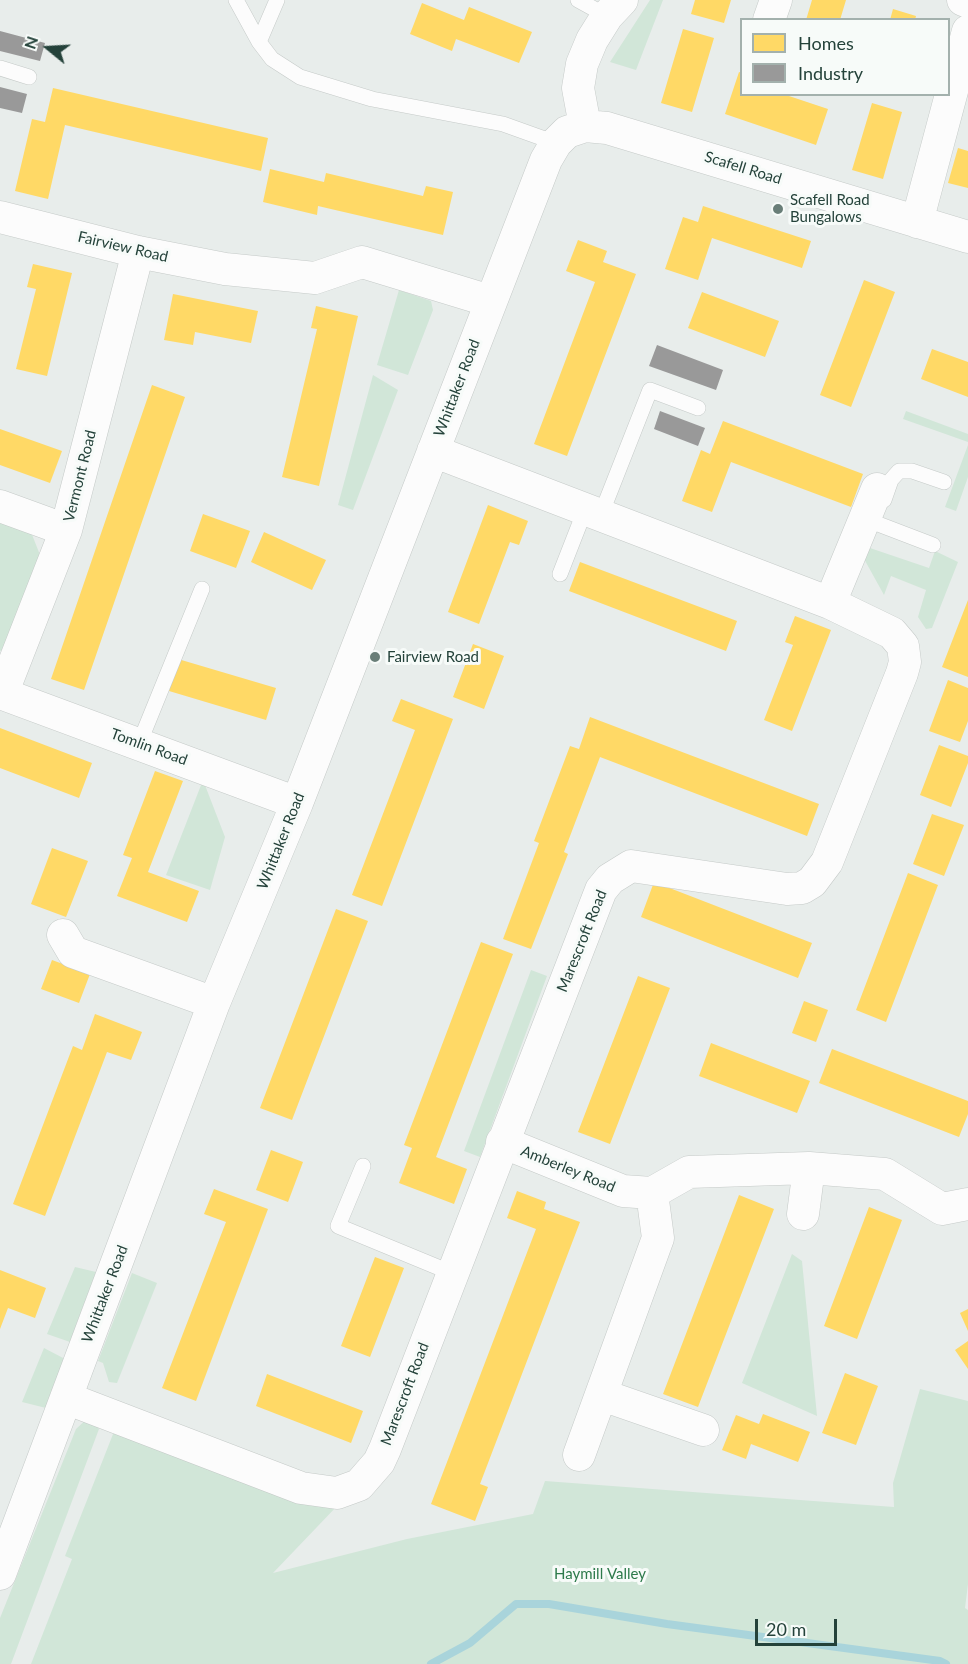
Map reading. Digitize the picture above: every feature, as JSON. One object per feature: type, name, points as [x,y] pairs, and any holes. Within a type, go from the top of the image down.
[{"type":"street","points":[[770,18],[776,0]]},
{"type":"street","points":[[963,0],[968,2]]},
{"type":"street","points":[[556,143],[567,132],[585,126],[578,88],[582,64],[592,40],[614,8]]},
{"type":"street","points":[[917,222],[968,31]]},
{"type":"street","name":"Scafell Road","points":[[585,126],[632,134],[968,237]]},
{"type":"street","name":"Whittaker Road","points":[[0,1574],[7,1536],[66,1398],[214,1003],[297,802],[546,160],[556,143]]},
{"type":"street","name":"Fairview Road","points":[[0,217],[138,252],[225,269],[315,278],[362,262],[490,301]]},
{"type":"street","name":"Vermont Road","points":[[1,693],[66,530],[138,252]]},
{"type":"street","name":"Marescroft Road","points":[[66,1398],[301,1488],[330,1492],[351,1490],[369,1475],[379,1462],[601,890],[610,879],[631,866],[788,889],[802,888],[821,873],[905,662],[903,646],[892,633],[830,603],[434,451]]},
{"type":"street","points":[[830,603],[870,521],[877,489]]},
{"type":"street","points":[[0,506],[66,530]]},
{"type":"street","name":"Tomlin Road","points":[[1,693],[297,802]]},
{"type":"street","points":[[63,935],[73,952],[214,1003]]},
{"type":"street","name":"Amberley Road","points":[[502,1142],[623,1191],[652,1193]]},
{"type":"street","points":[[804,1214],[809,1168]]},
{"type":"street","points":[[579,1455],[657,1238],[652,1193],[689,1172],[809,1168],[885,1174],[942,1209],[968,1204]]},
{"type":"street","points":[[602,1395],[703,1430]]},
{"type":"lane","points":[[236,0],[259,42],[272,59],[300,76],[372,99],[503,124],[556,143]]},
{"type":"lane","points":[[259,42],[277,0]]},
{"type":"lane","points":[[578,0],[614,8]]},
{"type":"lane","points":[[0,68],[29,77]]},
{"type":"lane","points":[[560,574],[592,513],[650,390],[698,408]]},
{"type":"lane","points":[[933,545],[870,521],[891,480],[899,471],[912,471],[944,482]]},
{"type":"lane","points":[[139,744],[202,589]]},
{"type":"lane","points":[[363,1166],[338,1226],[452,1273]]},
{"type":"green space","points":[[650,0],[663,0],[636,70],[610,62]]},
{"type":"green space","points":[[399,290],[431,301],[433,310],[408,375],[377,365]]},
{"type":"green space","points":[[373,375],[398,390],[353,510],[338,505]]},
{"type":"green space","points":[[906,411],[968,434],[968,442],[903,419]]},
{"type":"green space","points":[[968,445],[968,477],[956,511],[945,507]]},
{"type":"green space","points":[[0,520],[31,532],[40,555],[7,647],[0,651]]},
{"type":"green space","points":[[867,547],[929,568],[935,551],[958,562],[932,628],[926,629],[918,617],[926,590],[891,576],[884,595],[863,557]]},
{"type":"green space","points":[[203,780],[225,837],[210,890],[166,875]]},
{"type":"green space","points":[[531,970],[547,976],[480,1157],[464,1151]]},
{"type":"green space","points":[[792,1254],[802,1261],[817,1416],[742,1383]]},
{"type":"green space","points":[[75,1267],[96,1272],[70,1342],[47,1334]]},
{"type":"green space","points":[[132,1273],[157,1283],[117,1383],[109,1382],[103,1363],[98,1361]]},
{"type":"green space","points":[[44,1348],[65,1359],[46,1408],[22,1402]]},
{"type":"green space","name":"Haymill Valley","points":[[920,1389],[968,1401],[968,1584],[965,1608],[968,1610],[968,1664],[31,1664],[72,1559],[65,1556],[117,1424],[339,1504],[273,1573],[407,1539],[533,1514],[545,1481],[894,1507],[893,1483]]},
{"type":"green space","points":[[90,1416],[99,1429],[11,1664],[0,1664],[0,1618],[76,1429]]},
{"type":"building: Homes","points":[[695,0],[731,0],[724,23],[691,14]]},
{"type":"building: Homes","points":[[812,0],[846,0],[841,18],[807,18]]},
{"type":"building: Homes","points":[[422,3],[464,20],[469,7],[532,32],[519,63],[456,39],[452,51],[410,34]]},
{"type":"building: Homes","points":[[893,9],[916,16],[916,18],[891,18]]},
{"type":"building: Homes","points":[[683,29],[714,38],[692,112],[661,103]]},
{"type":"building: Homes","points":[[739,72],[740,96],[789,96],[828,109],[816,145],[725,114]]},
{"type":"building: Homes","points":[[53,88],[268,138],[261,171],[65,125],[48,199],[15,191],[32,119],[45,122]]},
{"type":"building: Homes","points":[[872,103],[902,112],[883,179],[852,170]]},
{"type":"building: Homes","points":[[958,148],[968,151],[968,188],[948,183]]},
{"type":"building: Homes","points":[[270,169],[324,182],[326,173],[423,196],[426,186],[453,192],[443,235],[318,206],[317,215],[263,202]]},
{"type":"building: Homes","points":[[703,206],[811,241],[802,268],[712,238],[698,280],[665,269],[683,217],[698,222]]},
{"type":"building: Homes","points":[[578,240],[607,251],[603,262],[636,274],[567,456],[534,444],[595,282],[566,271]]},
{"type":"building: Homes","points":[[33,264],[72,273],[47,376],[16,369],[36,289],[27,287]]},
{"type":"building: Homes","points":[[864,280],[895,292],[851,407],[820,395]]},
{"type":"building: Homes","points":[[702,292],[779,321],[765,357],[688,328]]},
{"type":"building: Homes","points":[[173,294],[258,311],[251,343],[195,332],[193,345],[164,340]]},
{"type":"building: Homes","points":[[316,306],[358,316],[319,486],[282,477],[317,329],[311,328]]},
{"type":"building: Homes","points":[[932,349],[968,362],[968,397],[921,379]]},
{"type":"building: Homes","points":[[152,385],[185,397],[84,690],[51,679]]},
{"type":"building: Homes","points":[[723,421],[863,474],[851,507],[731,462],[712,512],[682,501],[701,450],[710,454]]},
{"type":"building: Homes","points":[[0,429],[62,451],[50,483],[0,465]]},
{"type":"building: Homes","points":[[488,505],[528,521],[519,545],[510,542],[479,624],[448,612]]},
{"type":"building: Homes","points":[[203,514],[250,531],[236,568],[190,551]]},
{"type":"building: Homes","points":[[264,532],[326,560],[312,590],[251,562]]},
{"type":"building: Homes","points":[[580,562],[737,621],[726,651],[569,591]]},
{"type":"building: Homes","points":[[968,600],[968,677],[942,667]]},
{"type":"building: Homes","points":[[795,616],[831,630],[792,731],[764,720],[793,645],[785,642]]},
{"type":"building: Homes","points":[[473,644],[504,656],[484,709],[453,697]]},
{"type":"building: Homes","points":[[178,659],[276,688],[266,720],[169,691]]},
{"type":"building: Homes","points":[[948,680],[968,688],[968,721],[960,742],[929,731]]},
{"type":"building: Homes","points":[[401,699],[453,719],[382,906],[352,895],[415,730],[392,721]]},
{"type":"building: Homes","points":[[590,717],[819,804],[807,836],[600,757],[564,852],[568,854],[531,949],[503,939],[539,843],[534,841],[570,746],[579,749]]},
{"type":"building: Homes","points":[[0,728],[92,763],[79,798],[0,768]]},
{"type":"building: Homes","points":[[939,745],[968,756],[968,763],[951,807],[920,795]]},
{"type":"building: Homes","points":[[155,771],[183,781],[148,872],[199,891],[187,922],[117,896],[132,858],[123,855]]},
{"type":"building: Homes","points":[[932,814],[964,825],[944,876],[913,864]]},
{"type":"building: Homes","points":[[52,848],[88,861],[66,917],[31,904]]},
{"type":"building: Homes","points":[[908,873],[938,885],[886,1022],[856,1010]]},
{"type":"building: Homes","points":[[654,882],[812,943],[798,978],[641,917]]},
{"type":"building: Homes","points":[[336,909],[368,921],[292,1120],[260,1108]]},
{"type":"building: Homes","points":[[481,942],[513,954],[436,1157],[467,1169],[454,1204],[399,1183],[412,1148],[404,1145]]},
{"type":"building: Homes","points":[[52,960],[90,974],[79,1003],[41,989]]},
{"type":"building: Homes","points":[[638,976],[670,988],[610,1144],[578,1132]]},
{"type":"building: Homes","points":[[804,1001],[828,1010],[816,1042],[792,1033]]},
{"type":"building: Homes","points":[[95,1014],[142,1032],[131,1060],[107,1052],[45,1216],[13,1204],[73,1046],[82,1050]]},
{"type":"building: Homes","points":[[711,1043],[810,1081],[797,1113],[699,1076]]},
{"type":"building: Homes","points":[[832,1049],[968,1101],[968,1114],[959,1137],[819,1083]]},
{"type":"building: Homes","points":[[271,1150],[303,1162],[288,1202],[256,1190]]},
{"type":"building: Homes","points":[[214,1189],[268,1209],[196,1401],[162,1388],[226,1222],[204,1214]]},
{"type":"building: Homes","points":[[517,1191],[546,1202],[544,1209],[580,1222],[480,1484],[488,1487],[475,1521],[431,1504],[536,1229],[507,1218]]},
{"type":"building: Homes","points":[[739,1195],[774,1209],[698,1407],[663,1394]]},
{"type":"building: Homes","points":[[869,1207],[902,1220],[857,1339],[824,1326]]},
{"type":"building: Homes","points":[[375,1257],[404,1268],[370,1357],[341,1346]]},
{"type":"building: Homes","points":[[0,1270],[46,1288],[35,1318],[8,1308],[0,1329]]},
{"type":"building: Homes","points":[[968,1309],[968,1331],[960,1313]]},
{"type":"building: Homes","points":[[968,1341],[968,1369],[955,1350]]},
{"type":"building: Homes","points":[[845,1373],[878,1386],[856,1445],[822,1433]]},
{"type":"building: Homes","points":[[267,1374],[363,1411],[351,1443],[256,1406]]},
{"type":"building: Homes","points":[[763,1414],[810,1432],[798,1462],[751,1444],[746,1459],[722,1450],[736,1415],[759,1424]]},
{"type":"building: Industry","points":[[0,31],[45,43],[40,61],[0,51]]},
{"type":"building: Industry","points":[[0,87],[27,94],[22,113],[0,108]]},
{"type":"building: Industry","points":[[657,345],[723,370],[716,390],[649,366]]},
{"type":"building: Industry","points":[[660,411],[705,428],[698,446],[654,429]]},
{"type":"waterway","points":[[431,1664],[470,1643],[516,1604],[549,1604],[667,1624],[940,1661],[946,1664]]},
{"type":"place","name":"Scafell Road Bungalows","points":[[778,209]]},
{"type":"place","name":"Fairview Road","points":[[375,657]]}]
